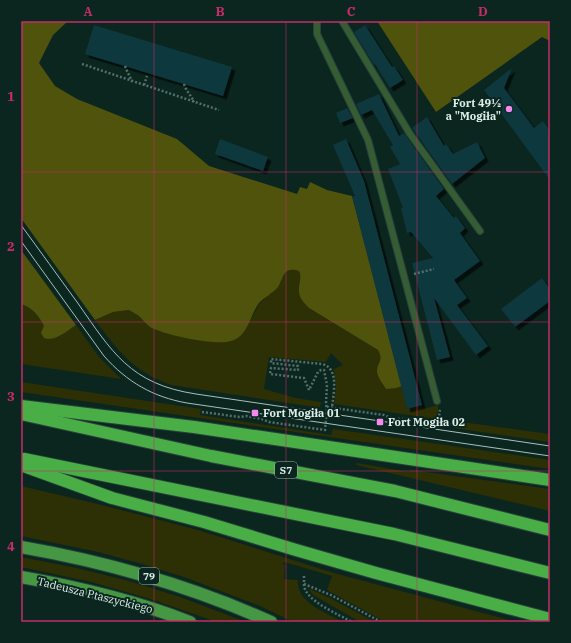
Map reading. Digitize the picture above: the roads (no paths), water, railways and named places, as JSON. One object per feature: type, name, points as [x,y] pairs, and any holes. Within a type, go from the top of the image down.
[{"type":"highway","points":[[21,406],[194,427],[550,480]]},
{"type":"highway","name":"S7","points":[[21,414],[211,456],[394,491],[550,530]]},
{"type":"highway","points":[[21,459],[394,534],[550,572]]},
{"type":"highway","points":[[21,465],[112,498],[204,522],[376,573],[550,619]]},
{"type":"main road","name":"79","points":[[21,547],[75,557],[145,575],[208,596],[271,622]]},
{"type":"main road","name":"Tadeusza Ptaszyckiego","points":[[21,577],[97,593],[190,622]]},
{"type":"lane","points":[[317,21],[317,34],[368,140],[437,401]]},
{"type":"lane","points":[[342,21],[410,134],[480,232]]},
{"type":"tram line","points":[[21,225],[101,336],[125,363],[139,374],[154,382],[173,389],[196,394],[550,446]]},
{"type":"tram line","points":[[21,241],[104,356],[131,381],[163,397],[187,403],[550,456]]},
{"type":"place","name":"Fort 49½ a \"Mogiła\"","points":[[509,109]]},
{"type":"place","name":"Fort Mogiła 01","points":[[255,413]]},
{"type":"place","name":"Fort Mogiła 02","points":[[380,422]]}]
